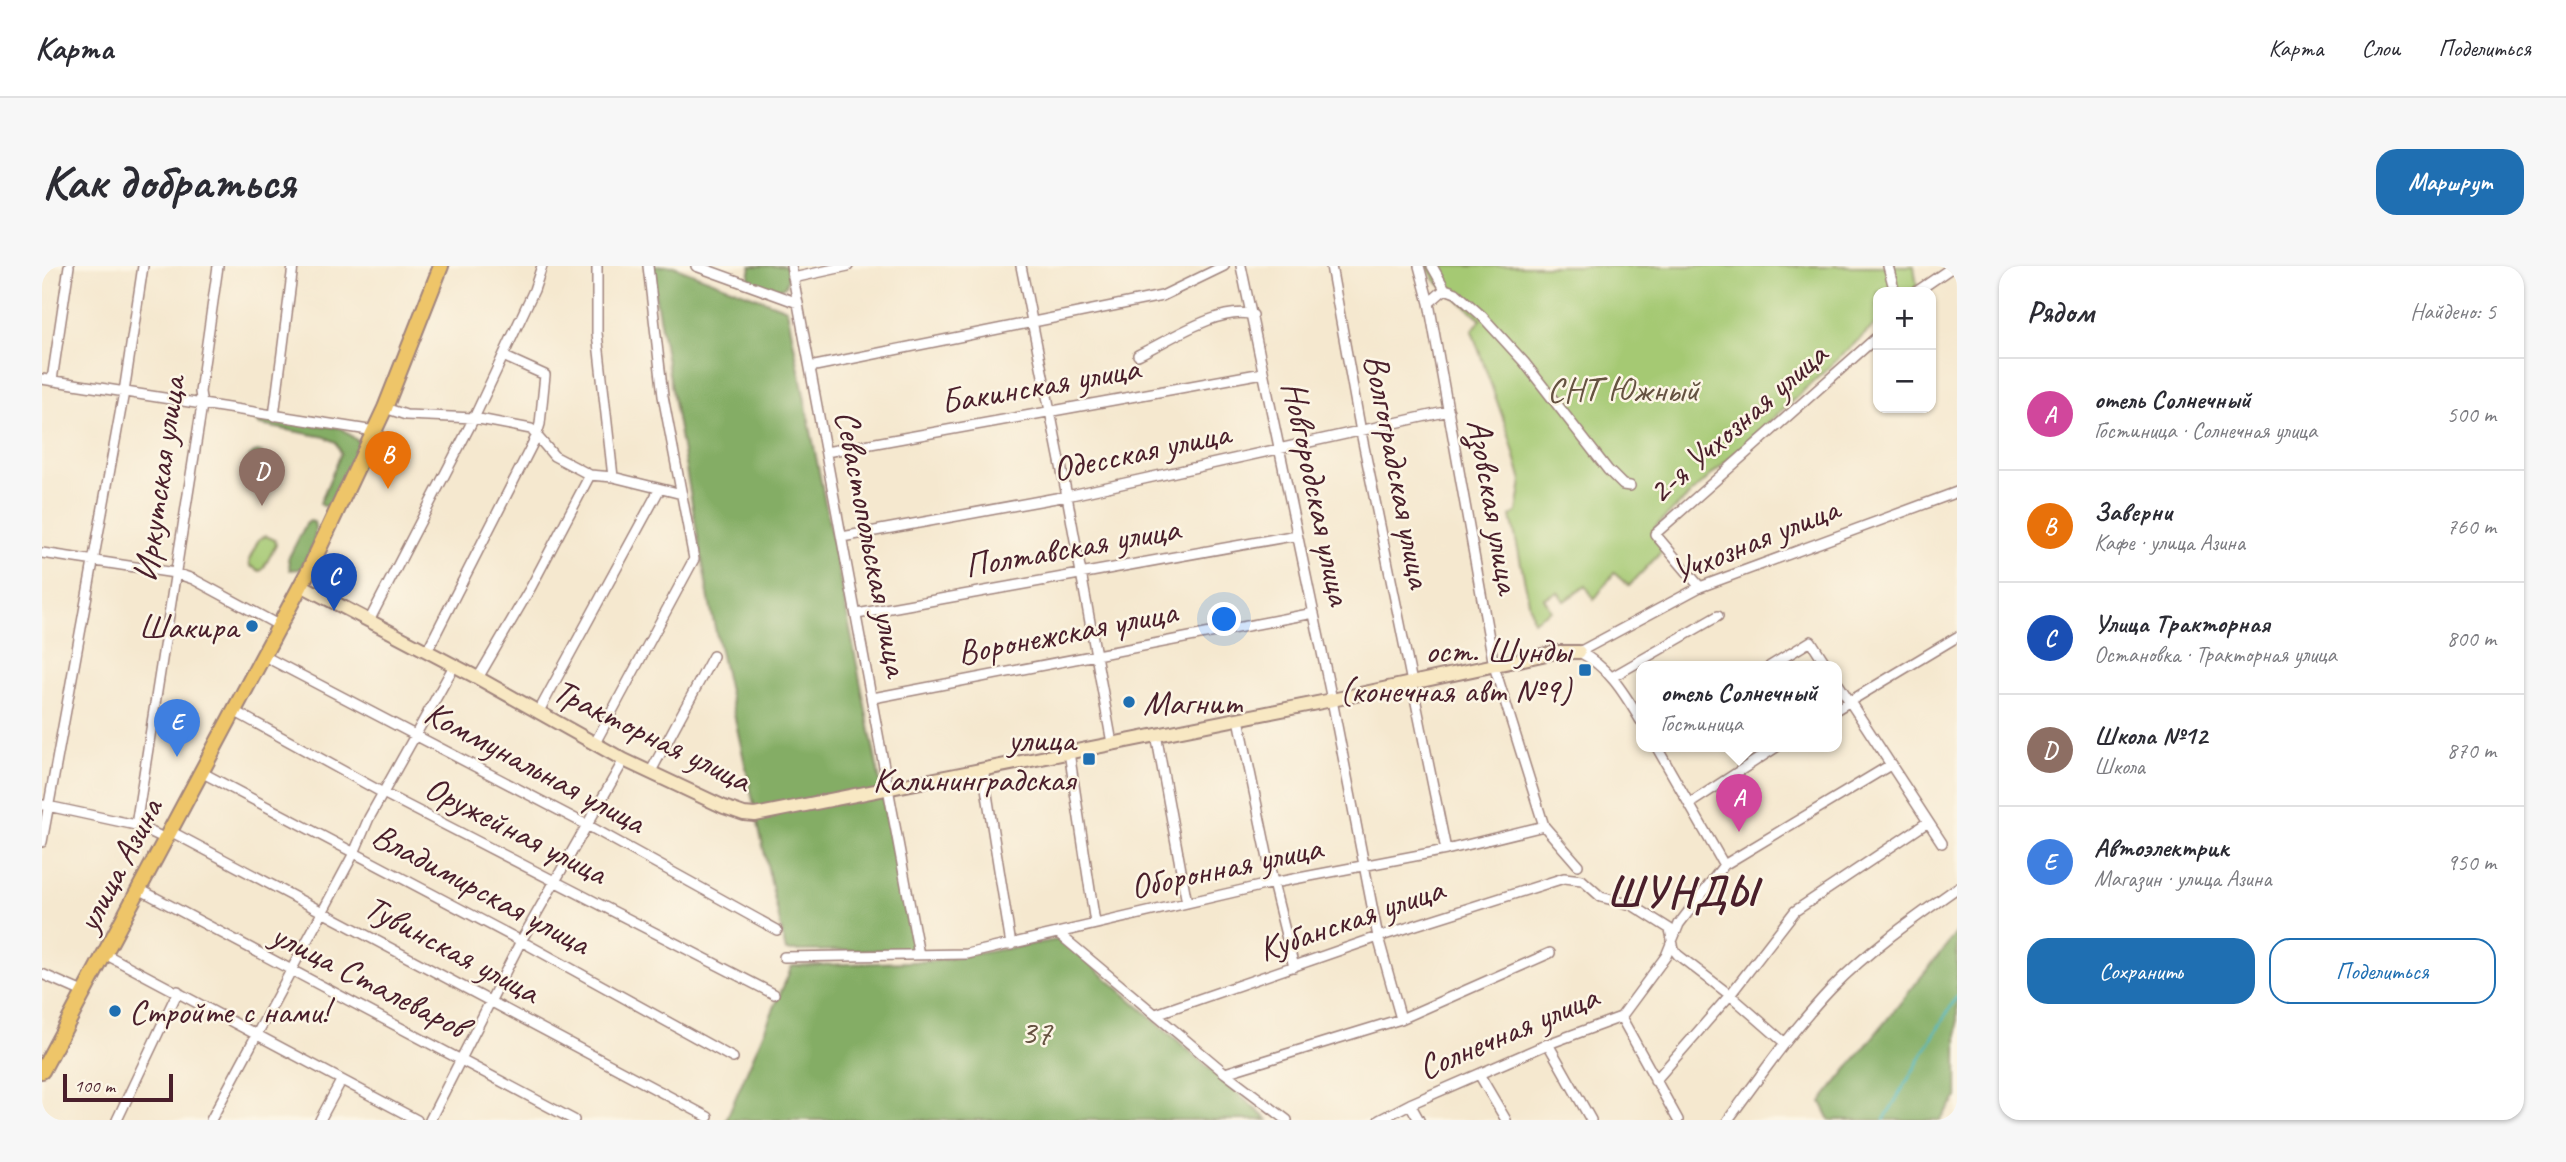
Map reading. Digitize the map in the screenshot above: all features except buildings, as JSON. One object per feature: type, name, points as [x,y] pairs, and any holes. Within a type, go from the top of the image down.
[{"type":"main road","name":"улица Азина","points":[[43,1067],[85,993],[301,585],[375,431],[441,266]]},
{"type":"street","points":[[52,380],[69,266]]},
{"type":"street","points":[[42,842],[45,806],[124,392],[144,266]]},
{"type":"street","name":"Иркутская улица","points":[[136,825],[202,405],[200,392],[218,266]]},
{"type":"street","points":[[274,416],[293,266]]},
{"type":"street","points":[[369,621],[474,418],[542,266]]},
{"type":"street","points":[[597,266],[597,333],[613,477]]},
{"type":"street","points":[[595,743],[694,559],[663,396],[648,266]]},
{"type":"street","points":[[696,266],[798,303]]},
{"type":"street","name":"Севастопольская улица","points":[[791,266],[919,955]]},
{"type":"street","points":[[793,278],[848,266]]},
{"type":"street","points":[[1021,266],[1112,743]]},
{"type":"street","points":[[810,367],[1163,296],[1224,266]]},
{"type":"street","name":"Новгородская улица","points":[[1241,266],[1332,700],[1363,867],[1378,937],[1401,1018]]},
{"type":"street","name":"Волгоградская улица","points":[[1331,266],[1361,432],[1446,850]]},
{"type":"street","name":"Азовская улица","points":[[1419,266],[1429,303],[1494,666],[1544,825],[1578,865]]},
{"type":"street","points":[[1432,266],[1446,289],[1456,293],[1482,316],[1524,362],[1608,470],[1623,485],[1630,486]]},
{"type":"street","points":[[1888,266],[1894,287]]},
{"type":"street","points":[[1922,287],[1954,266]]},
{"type":"street","points":[[1429,303],[1446,289]]},
{"type":"street","points":[[1138,355],[1217,317],[1236,313],[1252,314]]},
{"type":"street","name":"2-я Учхозная улица","points":[[1700,587],[1655,534],[1873,340]]},
{"type":"street","points":[[427,651],[536,437],[540,424],[545,374],[503,356]]},
{"type":"street","name":"Бакинская улица","points":[[826,452],[1263,373]]},
{"type":"street","points":[[42,379],[375,431]]},
{"type":"street","points":[[385,408],[406,415],[474,418],[531,429],[554,456],[590,475],[613,477],[682,494]]},
{"type":"street","name":"Одесская улица","points":[[842,537],[1067,496],[1449,411]]},
{"type":"street","points":[[478,678],[531,587],[590,475]]},
{"type":"street","points":[[539,712],[659,490]]},
{"type":"street","name":"Учхозная улица","points":[[1579,652],[1700,587],[1957,492]]},
{"type":"street","name":"Полтавская улица","points":[[856,614],[1297,535]]},
{"type":"street","points":[[42,553],[175,573],[193,579],[279,626]]},
{"type":"street","name":"Тракторная улица","points":[[301,585],[478,678],[624,760],[724,807],[755,815],[1239,719],[1556,652],[1579,652]]},
{"type":"street","name":"Воронежская улица","points":[[873,698],[1314,613]]},
{"type":"street","points":[[1639,661],[1718,615]]},
{"type":"street","points":[[1842,706],[1957,637]]},
{"type":"street","points":[[1778,661],[1811,641],[1824,661]]},
{"type":"street","points":[[1579,652],[1593,659],[1612,677],[1636,713]]},
{"type":"street","name":"Коммунальная улица","points":[[264,656],[587,825],[778,930]]},
{"type":"street","points":[[650,773],[713,656]]},
{"type":"street","points":[[1612,677],[1636,663]]},
{"type":"street","points":[[211,1120],[354,853],[383,793],[454,666]]},
{"type":"street","points":[[1842,690],[1942,843]]},
{"type":"street","name":"Оружейная улица","points":[[234,711],[383,793],[774,994]]},
{"type":"street","points":[[1239,719],[1273,883],[1294,967]]},
{"type":"street","points":[[1156,734],[1187,903]]},
{"type":"street","points":[[1069,752],[1095,923]]},
{"type":"street","points":[[1659,752],[1724,865]]},
{"type":"street","points":[[1689,804],[1769,752]]},
{"type":"street","points":[[430,1120],[522,941],[624,760]]},
{"type":"street","name":"Солнечная улица","points":[[1379,1120],[1548,1044],[1621,1017],[1666,956],[1679,924],[1724,865],[1892,764]]},
{"type":"street","points":[[983,769],[1011,945]]},
{"type":"street","name":"Владимирская улица","points":[[201,772],[522,941],[733,1058]]},
{"type":"street","name":"Тувинская улица","points":[[45,806],[136,825],[168,835],[491,1000],[708,1117]]},
{"type":"street","points":[[1656,1081],[1730,995],[1795,911],[1928,822]]},
{"type":"street","name":"Оборонная улица","points":[[784,957],[967,954],[1273,883],[1446,850],[1544,825]]},
{"type":"street","name":"Кубанская улица","points":[[1156,1014],[1378,937],[1564,878],[1582,880],[1601,897],[1632,905],[1670,929],[1671,941]]},
{"type":"street","points":[[1728,1120],[1785,1043],[1831,990],[1866,956],[1957,888]]},
{"type":"street","name":"улица Сталеваров","points":[[139,889],[573,1120]]},
{"type":"street","points":[[1058,933],[1225,1073],[1287,1120]]},
{"type":"street","points":[[1671,941],[1678,955],[1730,995],[1785,1043]]},
{"type":"street","points":[[1225,1073],[1401,1018],[1550,953]]},
{"type":"street","points":[[105,954],[417,1120]]},
{"type":"street","points":[[42,974],[85,993]]},
{"type":"street","points":[[117,1120],[178,991]]},
{"type":"street","points":[[1621,1017],[1678,1120]]},
{"type":"street","points":[[1548,1044],[1591,1120]]},
{"type":"street","points":[[1479,1074],[1506,1120]]},
{"type":"street","points":[[320,1120],[341,1081]]},
{"type":"street","points":[[1410,1104],[1419,1120]]},
{"type":"green space","points":[[650,266],[673,266],[787,309],[913,950],[786,951],[710,605]]},
{"type":"green space","points":[[751,266],[786,266],[788,278],[785,286],[778,290],[748,283]]},
{"type":"green space","name":"СНТ Южный","points":[[1427,266],[1914,266],[1917,286],[1873,287],[1873,327],[1657,525],[1652,532],[1663,550],[1629,586],[1614,573],[1594,600],[1586,586],[1564,601],[1558,592],[1544,598],[1551,610],[1533,621],[1511,516],[1517,512],[1522,481],[1509,435],[1472,331],[1481,319],[1435,280]]},
{"type":"green space","points":[[256,417],[341,428],[359,442],[340,492],[330,506],[320,503],[341,453],[336,442],[325,437],[260,425],[254,420]]},
{"type":"green space","points":[[258,451],[267,457],[264,476],[260,478],[250,473],[246,466],[249,458]]},
{"type":"green space","points":[[310,521],[314,522],[315,528],[312,546],[300,569],[290,570],[288,559]]},
{"type":"green space","points":[[266,536],[275,540],[276,545],[260,571],[250,566],[249,560],[259,539]]},
{"type":"green space","points":[[1957,932],[1957,1097],[1940,1120],[1830,1120],[1821,1102]]},
{"type":"green space","name":"37","points":[[1062,939],[1268,1120],[726,1120],[792,966],[935,961]]},
{"type":"waterway","points":[[1884,1120],[1957,996]]},
{"type":"place","name":"Заверни","points":[[388,489]]},
{"type":"place","name":"Школа №12","points":[[262,506]]},
{"type":"place","name":"Улица Тракторная","points":[[334,611]]},
{"type":"place","name":"Шакира","points":[[252,626]]},
{"type":"place","name":"ост. Шунды (конечная авт №9)","points":[[1585,670]]},
{"type":"place","name":"Магнит","points":[[1129,702]]},
{"type":"place","name":"Автоэлектрик","points":[[177,757]]},
{"type":"place","name":"улица Калининградская","points":[[1089,759]]},
{"type":"place","name":"отель Солнечный","points":[[1739,832]]},
{"type":"place","name":"Стройте с нами!","points":[[115,1011]]},
{"type":"district","name":"ШУНДЫ","points":[[1682,892]]}]
